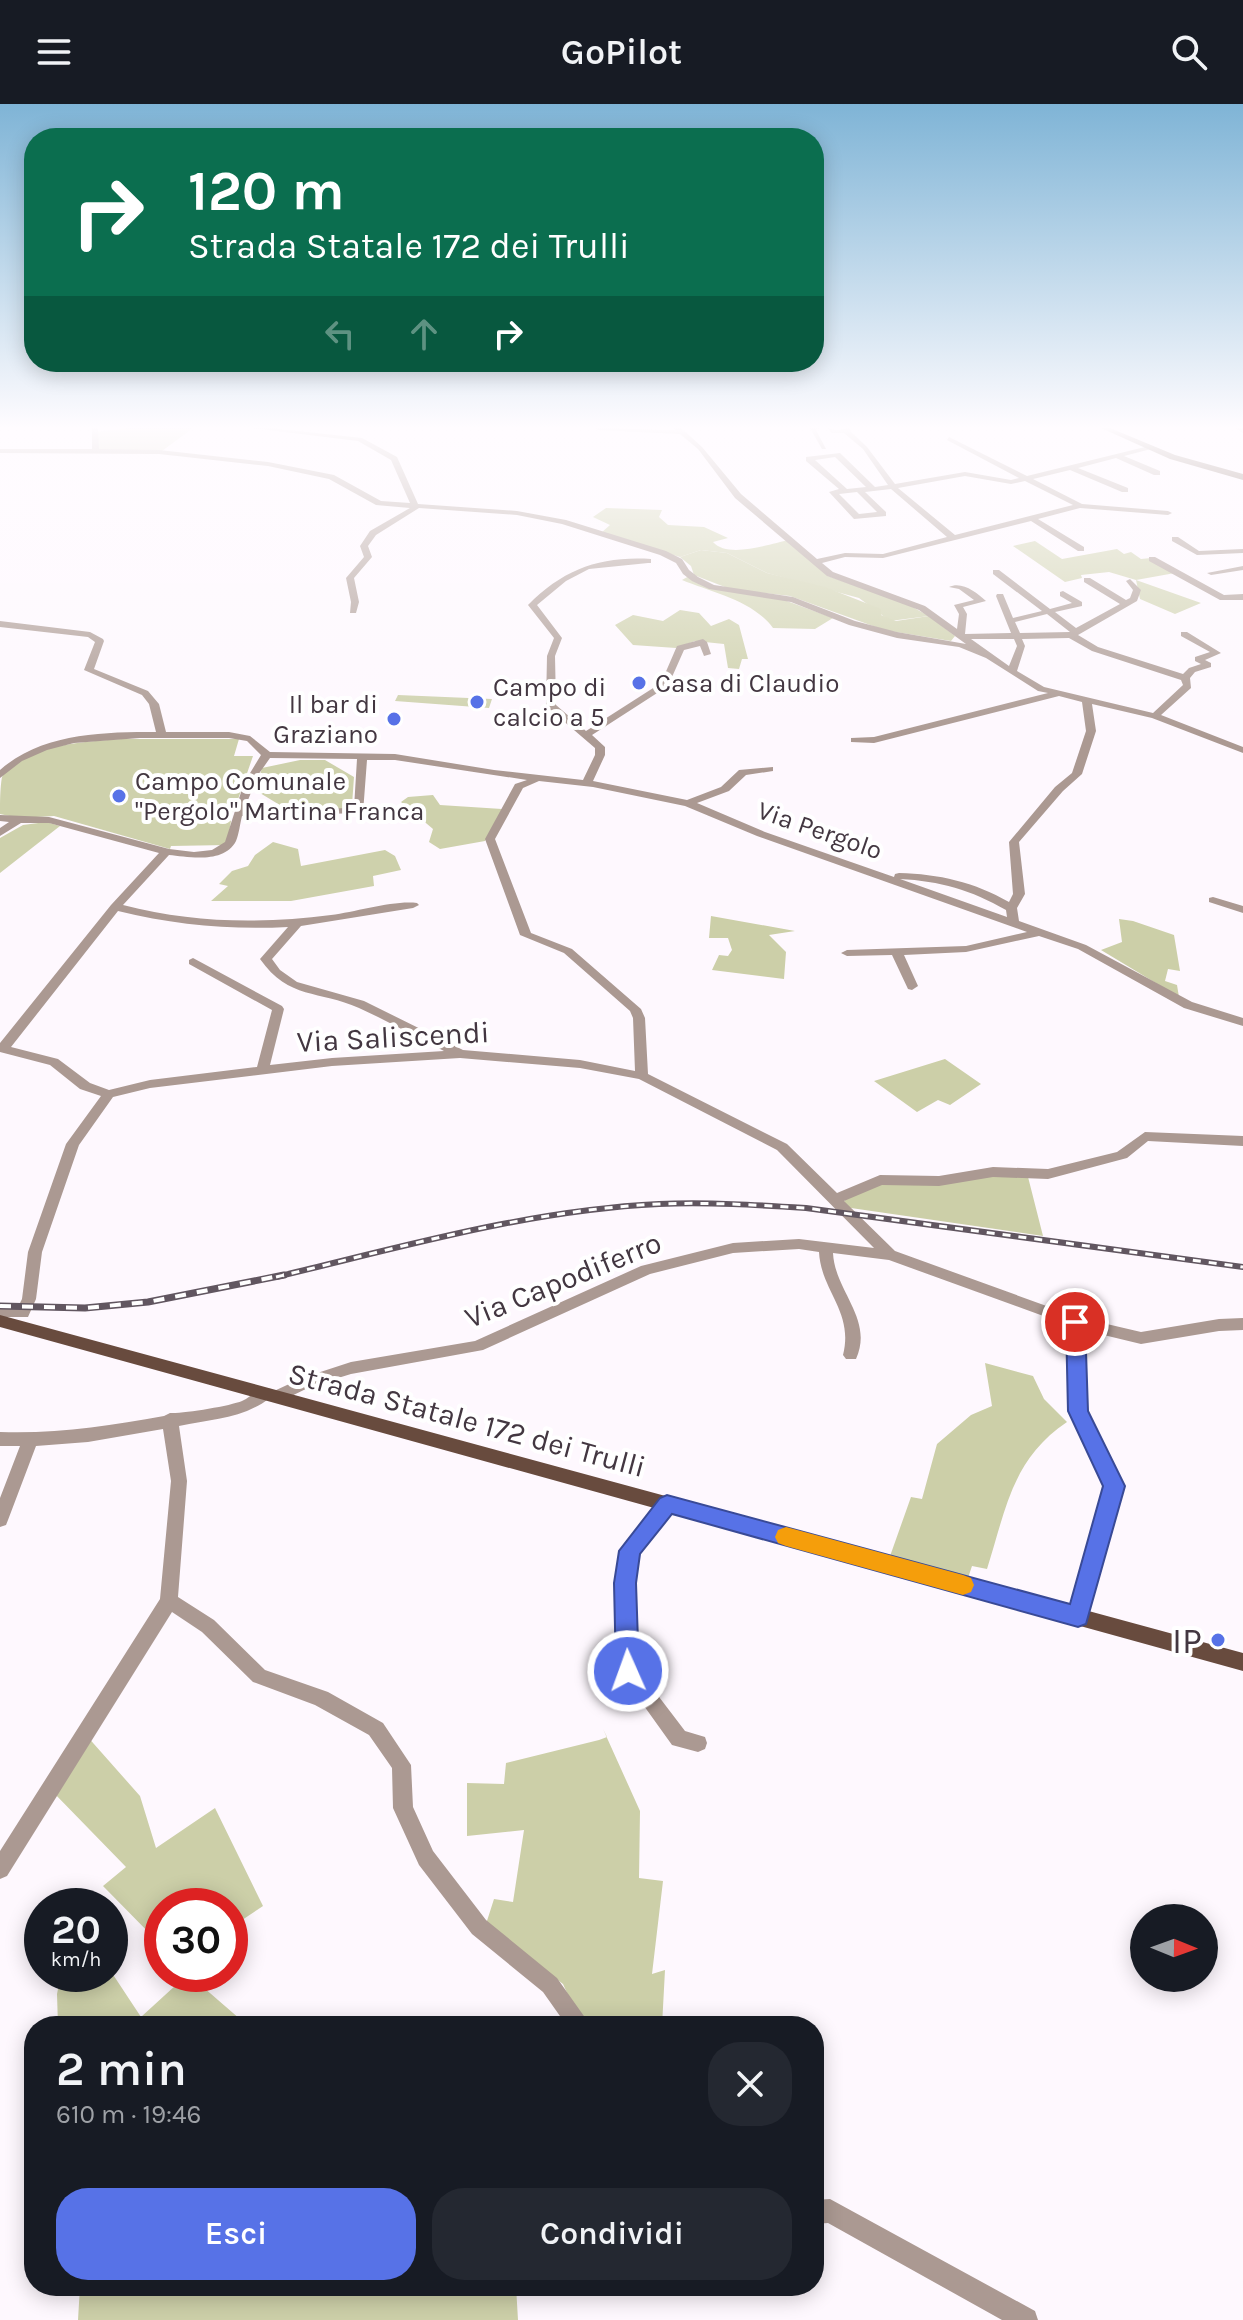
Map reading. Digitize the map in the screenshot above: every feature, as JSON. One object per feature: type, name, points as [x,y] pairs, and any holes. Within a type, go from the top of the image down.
[{"type":"main road","name":"Strada Statale 172 dei Trulli","points":[[0,1321],[1243,1662]]},
{"type":"street","points":[[353,611],[355,602],[350,578],[368,557],[364,546],[376,531]]},
{"type":"street","points":[[593,531],[663,553],[679,561],[695,579],[712,587],[793,600],[878,630],[948,642],[1074,634],[1137,595],[1130,581]]},
{"type":"street","points":[[779,531],[842,581],[922,608],[1012,672],[1056,694],[1155,716],[1243,750]]},
{"type":"street","points":[[945,531],[953,538]]},
{"type":"street","points":[[815,562],[845,555],[883,556],[981,531]]},
{"type":"street","points":[[1053,531],[1081,549]]},
{"type":"street","points":[[1175,539],[1197,553],[1243,551]]},
{"type":"street","points":[[1152,559],[1223,598],[1243,597]]},
{"type":"street","points":[[587,783],[601,751],[551,706],[551,656],[558,638],[532,605],[563,579],[584,568],[604,563],[648,561]]},
{"type":"street","points":[[1211,573],[1243,568]]},
{"type":"street","points":[[996,572],[1095,649],[1185,678]]},
{"type":"street","points":[[1087,580],[1126,604]]},
{"type":"street","points":[[953,587],[961,587],[982,601],[958,605],[963,614],[966,639]]},
{"type":"street","points":[[1010,621],[1079,604],[1063,594]]},
{"type":"street","points":[[1000,596],[1021,646],[1012,672]]},
{"type":"street","points":[[0,624],[90,635],[100,641],[89,670],[145,693],[154,704],[162,736]]},
{"type":"street","points":[[1184,634],[1217,653],[1198,659],[1208,665],[1192,670],[1185,678]]},
{"type":"street","points":[[586,735],[665,684],[680,648],[703,642],[707,654]]},
{"type":"street","points":[[1155,716],[1188,686],[1185,678]]},
{"type":"street","points":[[854,740],[874,740],[1056,694]]},
{"type":"street","points":[[883,875],[933,877],[975,886],[1012,915],[1019,894],[1014,842],[1059,789],[1077,774],[1091,731],[1087,701]]},
{"type":"street","name":"Via Pergolo","points":[[0,775],[18,759],[52,746],[103,738],[242,737],[250,739],[267,755],[400,758],[494,773],[587,783],[688,803],[761,834],[1012,915],[1042,932],[1114,962],[1188,1005],[1243,1022]]},
{"type":"street","points":[[0,818],[48,820],[166,852],[225,849],[231,842],[238,813],[255,771],[267,755]]},
{"type":"street","points":[[238,813],[359,811],[362,757]]},
{"type":"street","points":[[688,803],[725,789],[743,772],[769,769]]},
{"type":"street","points":[[494,773],[511,779],[519,786]]},
{"type":"street","points":[[519,786],[551,779]]},
{"type":"street","points":[[519,786],[490,843],[512,895],[520,927],[526,935],[568,951],[635,1009],[639,1018],[642,1076]]},
{"type":"street","points":[[0,833],[17,821]]},
{"type":"street","points":[[0,1311],[19,1315],[26,1306],[35,1252],[73,1144],[109,1094],[85,1086],[54,1062],[2,1048],[115,907],[166,852]]},
{"type":"street","points":[[1213,900],[1243,910]]},
{"type":"street","points":[[115,907],[167,922],[296,925],[413,905]]},
{"type":"street","points":[[296,925],[266,959],[276,973],[293,985],[360,1004],[460,1054]]},
{"type":"street","points":[[847,953],[966,949],[1042,932]]},
{"type":"street","points":[[897,953],[912,986]]},
{"type":"street","points":[[193,962],[278,1009],[262,1072]]},
{"type":"street","name":"Via Saliscendi","points":[[109,1094],[150,1084],[332,1062],[460,1054],[580,1064],[642,1076],[782,1147],[890,1255]]},
{"type":"street","points":[[834,1200],[880,1180],[939,1181],[993,1172],[1048,1174],[1122,1155],[1145,1136],[1243,1141]]},
{"type":"street","name":"Via Capodiferro","points":[[0,1439],[30,1441],[80,1437],[241,1408],[351,1368],[478,1346],[646,1270],[733,1248],[799,1244],[890,1255],[1075,1322],[1141,1338],[1243,1324]]},
{"type":"street","points":[[826,1247],[824,1263],[841,1299],[852,1314],[856,1343],[851,1355]]},
{"type":"street","points":[[1075,1322],[1078,1411],[1114,1486],[1078,1617]]},
{"type":"street","points":[[0,1869],[169,1601],[179,1481],[170,1419]]},
{"type":"street","points":[[0,1520],[30,1441]]},
{"type":"street","points":[[667,1504],[630,1551],[625,1583],[628,1671],[679,1739],[698,1743]]},
{"type":"street","points":[[169,1601],[208,1626],[259,1676],[321,1698],[376,1729],[401,1765],[403,1808],[426,1858],[479,1927],[550,1985],[573,2016]]},
{"type":"street","points":[[824,2211],[830,2211],[1026,2320]]},
{"type":"green space","points":[[714,531],[728,538],[713,542],[720,547],[738,550],[789,540],[828,576],[907,604],[929,616],[890,621],[859,598],[767,573],[727,553],[701,550],[680,557],[601,533]]},
{"type":"green space","points":[[1035,541],[1062,559],[1117,549],[1124,554],[1131,552],[1141,559],[1151,558],[1175,573],[1136,580],[1109,572],[1081,575],[1082,578],[1065,582],[1013,546]]},
{"type":"green space","points":[[701,550],[727,553],[767,573],[825,587],[881,609],[881,615],[896,621],[929,616],[955,636],[951,641],[884,630],[790,596],[730,589],[694,575],[691,566],[680,557]]},
{"type":"green space","points":[[689,576],[720,589],[776,597],[833,618],[815,629],[773,628],[744,604],[682,580]]},
{"type":"green space","points":[[1136,580],[1201,603],[1175,614],[1140,599]]},
{"type":"green space","points":[[680,610],[699,613],[711,626],[729,619],[739,625],[748,659],[742,659],[739,669],[728,668],[724,644],[695,641],[676,648],[633,645],[615,625],[633,615],[663,621]]},
{"type":"green space","points":[[398,695],[492,699],[489,708],[395,701]]},
{"type":"green space","name":"Campo Comunale \"Pergolo\" Martina Franca","points":[[122,739],[239,739],[234,756],[253,756],[234,811],[226,816],[231,821],[227,845],[171,846],[170,849],[54,816],[19,818],[0,814],[2,777],[10,766],[22,758],[56,747]]},
{"type":"green space","points":[[300,760],[325,760],[354,777],[352,805],[343,810],[288,810],[255,790],[262,768]]},
{"type":"green space","points":[[433,795],[440,805],[502,809],[485,841],[440,849],[429,842],[433,829],[401,802],[408,797]]},
{"type":"green space","points":[[46,822],[60,826],[0,873],[0,838],[23,825]]},
{"type":"green space","points":[[273,842],[298,849],[301,866],[385,850],[395,856],[401,870],[373,876],[374,886],[291,901],[211,901],[228,886],[219,884],[232,871],[248,866],[255,855]]},
{"type":"green space","points":[[711,916],[795,931],[769,935],[786,952],[784,979],[712,970],[719,955],[728,956],[732,950],[728,938],[709,938]]},
{"type":"green space","points":[[1119,919],[1174,935],[1180,971],[1168,969],[1165,981],[1177,985],[1179,997],[1101,950],[1122,942]]},
{"type":"green space","points":[[945,1059],[981,1084],[950,1105],[938,1100],[917,1112],[874,1081]]},
{"type":"green space","points":[[1027,1173],[1043,1236],[844,1207],[843,1203],[848,1196],[874,1183]]},
{"type":"green space","points":[[985,1363],[1033,1376],[1044,1399],[1067,1422],[1034,1452],[1023,1469],[1006,1506],[987,1569],[972,1566],[967,1581],[889,1559],[911,1497],[922,1499],[937,1444],[971,1415],[992,1406]]},
{"type":"green space","points":[[86,1735],[140,1796],[156,1848],[215,1808],[263,1906],[248,1916],[248,1888],[144,1888],[144,1928],[128,1911],[128,1888],[103,1886],[126,1867],[52,1791]]},
{"type":"green space","points":[[607,1737],[640,1811],[639,1878],[663,1881],[652,1974],[665,1970],[663,2016],[577,2016],[563,1984],[486,1924],[494,1899],[513,1902],[524,1830],[467,1836],[467,1783],[504,1784],[506,1763]]},
{"type":"green space","points":[[125,1992],[140,2016],[58,2016],[57,1994]]},
{"type":"green space","points":[[168,1992],[209,1992],[236,2016],[142,2016]]},
{"type":"green space","points":[[79,2296],[517,2296],[518,2320],[78,2320]]},
{"type":"railway","points":[[276,1277],[514,1222],[610,1208],[677,1203],[806,1208],[1243,1267]]},
{"type":"railway","points":[[0,1306],[85,1308],[148,1302],[284,1275]]},
{"type":"slow traffic","points":[[786,1537],[963,1585]]},
{"type":"place","name":"Casa di Claudio","points":[[639,683]]},
{"type":"place","name":"Campo di calcio a 5","points":[[477,702]]},
{"type":"place","name":"Il bar di Graziano","points":[[394,719]]},
{"type":"place","name":"Campo Comunale \"Pergolo\" Martina Franca","points":[[119,796]]},
{"type":"place","name":"IP","points":[[1218,1640]]},
{"type":"route","points":[[628,1671],[625,1583],[630,1551],[634,1542],[667,1504],[1078,1617],[1114,1486],[1078,1411],[1075,1322]]}]
